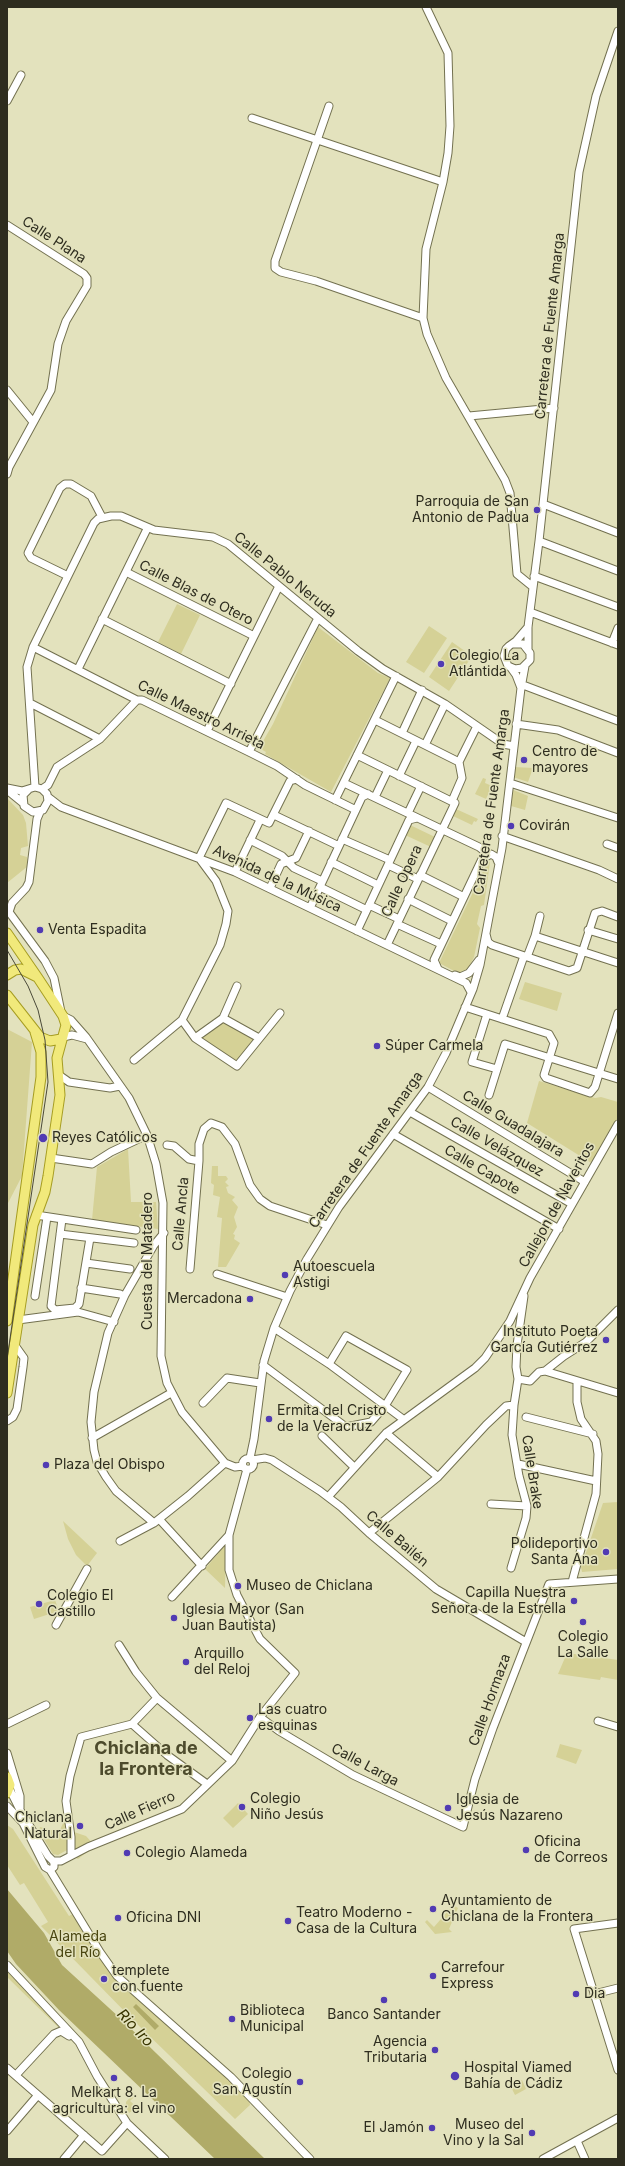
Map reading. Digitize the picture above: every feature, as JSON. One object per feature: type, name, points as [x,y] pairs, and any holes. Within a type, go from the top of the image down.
[{"type":"main road","points":[[7,933],[38,978],[62,1016],[66,1026],[57,1058],[60,1095],[51,1158],[45,1192],[36,1215],[7,1392]]},
{"type":"main road","points":[[7,965],[7,974],[21,969],[38,978]]},
{"type":"main road","points":[[7,995],[40,1037],[50,1041],[62,1038]]},
{"type":"main road","points":[[7,1009],[20,1012]]},
{"type":"main road","points":[[7,1321],[9,1289],[42,1077],[41,1052],[35,1032]]},
{"type":"main road","points":[[7,1777],[8,1790]]},
{"type":"street","points":[[426,7],[448,53],[450,126],[448,153],[443,182],[426,249],[423,318],[427,334],[446,378],[505,480],[510,493],[517,574],[533,587]]},
{"type":"street","name":"Carretera de Fuente Amarga","points":[[528,649],[528,627],[554,408],[579,172],[596,96],[618,32]]},
{"type":"street","points":[[7,100],[21,74]]},
{"type":"street","points":[[329,106],[319,140],[275,261],[275,268],[281,272],[316,281],[423,318]]},
{"type":"street","points":[[252,118],[443,182]]},
{"type":"street","name":"Calle Plana","points":[[7,225],[84,274],[87,278],[86,286],[66,321],[58,344],[51,390],[33,422]]},
{"type":"street","points":[[7,390],[33,422],[9,467],[7,474]]},
{"type":"street","points":[[469,416],[554,408]]},
{"type":"street","points":[[35,788],[27,667],[33,647],[68,576],[94,523],[102,517],[90,496],[68,484],[60,488],[28,553],[31,558],[68,576]]},
{"type":"street","points":[[543,504],[618,533]]},
{"type":"street","name":"Calle Pablo Neruda","points":[[102,517],[121,516],[148,529],[172,534],[206,536],[222,540],[358,651],[383,669],[446,704],[503,744],[514,746]]},
{"type":"street","points":[[78,669],[148,529]]},
{"type":"street","points":[[539,541],[618,571]]},
{"type":"street","name":"Calle Blas de Otero","points":[[126,572],[254,636]]},
{"type":"street","points":[[534,576],[618,607]]},
{"type":"street","points":[[207,731],[279,586]]},
{"type":"street","points":[[530,612],[615,644],[618,628]]},
{"type":"street","points":[[249,752],[318,618]]},
{"type":"street","points":[[102,619],[230,684]]},
{"type":"street","points":[[512,644],[523,644],[528,649],[530,660],[525,666],[518,669],[511,668],[506,663],[504,656],[506,649],[528,627]]},
{"type":"street","name":"Calle Maestro Arrieta","points":[[33,647],[137,700],[142,700],[249,752],[356,810]]},
{"type":"street","name":"Carretera de Fuente Amarga","points":[[245,1468],[252,1467],[251,1459],[263,1365],[274,1328],[287,1297],[327,1225],[428,1087],[446,1053],[471,992],[480,965],[480,958],[486,933],[502,840],[523,671],[525,666]]},
{"type":"street","name":"Carretera de Fuente Amarga","points":[[511,668],[522,687]]},
{"type":"street","points":[[336,800],[396,676]]},
{"type":"street","points":[[522,687],[618,721]]},
{"type":"street","points":[[402,733],[422,690]]},
{"type":"street","points":[[7,789],[22,791],[48,786],[57,767],[100,739],[137,700]]},
{"type":"street","points":[[30,703],[100,739]]},
{"type":"street","points":[[425,745],[446,704]]},
{"type":"street","points":[[375,720],[459,762],[477,726]]},
{"type":"street","points":[[516,724],[558,730],[618,753]]},
{"type":"street","points":[[399,776],[416,740]]},
{"type":"street","points":[[358,755],[453,802]]},
{"type":"street","name":"Calle Opera","points":[[387,945],[442,829],[453,802],[462,778],[459,762]]},
{"type":"street","points":[[371,796],[388,770]]},
{"type":"street","points":[[134,1060],[182,1020],[208,970],[226,924],[228,911],[216,880],[199,858],[226,803],[269,823],[290,781],[297,779]]},
{"type":"street","points":[[344,783],[482,848],[489,854],[496,857],[498,862]]},
{"type":"street","points":[[510,783],[618,818]]},
{"type":"street","points":[[408,813],[421,786]]},
{"type":"street","points":[[35,788],[48,797],[43,810],[37,819],[29,882],[26,888],[12,902],[9,912],[45,961],[54,978],[62,1016]]},
{"type":"street","points":[[23,802],[23,795],[35,788]]},
{"type":"street","points":[[7,789],[23,802],[29,811],[43,810]]},
{"type":"street","points":[[310,908],[362,797],[371,796]]},
{"type":"street","name":"Avenida de la Música","points":[[48,797],[61,807],[228,869],[270,888],[466,983],[471,992]]},
{"type":"street","name":"Avenida de la Música","points":[[43,810],[61,807]]},
{"type":"street","points":[[274,814],[309,831],[341,842],[464,897]]},
{"type":"street","points":[[357,931],[409,820],[417,818]]},
{"type":"street","points":[[235,872],[260,820]]},
{"type":"street","points":[[270,888],[281,864],[296,858],[309,831]]},
{"type":"street","points":[[250,840],[282,856],[294,868],[321,884],[441,944]]},
{"type":"street","points":[[438,970],[434,960],[482,858],[489,854],[502,840],[599,870],[618,879]]},
{"type":"street","points":[[607,844],[618,848]]},
{"type":"street","points":[[331,862],[378,885]]},
{"type":"street","points":[[216,880],[219,872],[228,869]]},
{"type":"street","points":[[408,899],[452,921]]},
{"type":"street","points":[[486,933],[486,940],[489,944],[569,971],[577,968],[594,914],[602,911],[618,917]]},
{"type":"street","points":[[502,1019],[535,936],[540,916]]},
{"type":"street","points":[[588,930],[618,939]]},
{"type":"street","points":[[535,936],[618,963]]},
{"type":"street","points":[[449,975],[460,977],[469,973],[480,958]]},
{"type":"street","points":[[196,1038],[223,1018],[237,986]]},
{"type":"street","points":[[465,1007],[549,1034],[554,1043],[544,1075],[551,1082],[585,1093],[590,1093],[595,1087],[617,1021],[618,1013]]},
{"type":"street","points":[[182,1020],[196,1038],[237,1066],[280,1012]]},
{"type":"street","points":[[487,1014],[472,1062],[497,1069]]},
{"type":"street","name":"Cuesta del Matadero","points":[[62,1016],[71,1020],[87,1039],[133,1106],[147,1135],[163,1192],[164,1233],[161,1356],[164,1374],[171,1393],[182,1412],[225,1463]]},
{"type":"street","points":[[223,1018],[259,1038]]},
{"type":"street","points":[[62,1038],[72,1035],[87,1039]]},
{"type":"street","points":[[489,1095],[504,1044],[618,1079]]},
{"type":"street","points":[[59,1075],[69,1082],[110,1088],[120,1086]]},
{"type":"street","name":"Calle Guadalajara","points":[[428,1087],[585,1182]]},
{"type":"street","name":"Calle Velázquez","points":[[410,1112],[572,1204]]},
{"type":"street","name":"Calle Ancla","points":[[190,1269],[199,1161],[199,1144],[204,1129],[211,1123],[222,1127],[235,1144],[250,1185],[260,1199],[270,1206],[327,1225]]},
{"type":"street","name":"Callejon de Naveritos","points":[[527,1285],[618,1124]]},
{"type":"street","points":[[609,1138],[618,1131]]},
{"type":"street","name":"Calle Capote","points":[[393,1134],[559,1229]]},
{"type":"street","points":[[51,1158],[92,1164],[111,1152],[147,1135]]},
{"type":"street","points":[[167,1145],[174,1146],[189,1159],[199,1161]]},
{"type":"street","points":[[36,1215],[136,1230]]},
{"type":"street","points":[[35,1296],[47,1217]]},
{"type":"street","points":[[62,1219],[51,1306],[54,1310],[65,1310],[78,1306],[90,1238]]},
{"type":"street","points":[[164,1233],[154,1245],[125,1295],[108,1333],[92,1402],[92,1438],[97,1462],[116,1491],[157,1521],[202,1566]]},
{"type":"street","points":[[60,1234],[134,1244]]},
{"type":"street","points":[[86,1262],[130,1269]]},
{"type":"street","points":[[217,1274],[287,1297]]},
{"type":"street","points":[[328,1497],[377,1445],[386,1433],[403,1419],[475,1368],[485,1358],[510,1321],[527,1285]]},
{"type":"street","name":"Calle Brake","points":[[511,1568],[526,1518],[527,1506],[519,1476],[512,1435],[514,1405],[518,1379],[516,1367],[520,1314],[527,1285]]},
{"type":"street","points":[[82,1288],[120,1294]]},
{"type":"street","points":[[545,1371],[564,1356],[586,1342],[618,1310]]},
{"type":"street","points":[[18,1320],[78,1312],[114,1322]]},
{"type":"street","points":[[274,1328],[328,1364],[403,1419]]},
{"type":"street","points":[[263,1365],[346,1427],[371,1422],[385,1406],[408,1370],[346,1336],[328,1364]]},
{"type":"street","points":[[7,1421],[13,1417],[17,1409],[24,1358],[14,1344]]},
{"type":"street","points":[[518,1379],[530,1381],[539,1372],[545,1371],[618,1393]]},
{"type":"street","points":[[203,1403],[227,1378],[260,1383]]},
{"type":"street","points":[[577,1381],[577,1402],[581,1419],[593,1434],[598,1446],[596,1494],[572,1582],[618,1579]]},
{"type":"street","points":[[92,1438],[171,1393]]},
{"type":"street","points":[[369,1533],[438,1478],[486,1424],[506,1406],[514,1405]]},
{"type":"street","points":[[526,1417],[593,1434]]},
{"type":"street","points":[[386,1433],[438,1478]]},
{"type":"street","points":[[322,1436],[354,1468]]},
{"type":"street","name":"Calle Bailén","points":[[251,1459],[265,1458],[272,1460],[328,1497],[436,1589],[526,1642]]},
{"type":"street","points":[[120,1541],[157,1521],[225,1463],[235,1467],[245,1468],[229,1535],[172,1597]]},
{"type":"street","points":[[518,1464],[596,1481]]},
{"type":"street","points":[[491,1504],[527,1506]]},
{"type":"street","name":"Calle Fierro","points":[[47,1868],[46,1861],[61,1861],[69,1856],[182,1809],[232,1761],[260,1716],[295,1673],[260,1639],[234,1590],[229,1570],[229,1535]]},
{"type":"street","points":[[56,1625],[87,1569]]},
{"type":"street","name":"Calle Hormaza","points":[[463,1827],[478,1772],[549,1584],[572,1582]]},
{"type":"street","points":[[120,1646],[136,1672],[157,1698],[232,1761]]},
{"type":"street","points":[[69,1856],[71,1837],[66,1801],[70,1776],[81,1737],[132,1724],[157,1698]]},
{"type":"street","points":[[7,1724],[46,1705]]},
{"type":"street","name":"Calle Larga","points":[[260,1716],[279,1731],[353,1775],[463,1827]]},
{"type":"street","points":[[598,1720],[618,1727]]},
{"type":"street","points":[[132,1724],[167,1755],[207,1784]]},
{"type":"street","points":[[7,1753],[20,1796],[18,1813]]},
{"type":"street","points":[[8,1790],[18,1813],[47,1868],[100,1952],[117,1976],[231,2077],[310,2159]]},
{"type":"street","points":[[7,1806],[18,1813],[52,1860]]},
{"type":"street","points":[[7,1813],[18,1813]]},
{"type":"street","points":[[618,1923],[574,1929],[618,2070]]},
{"type":"street","points":[[7,1965],[79,2042],[127,2123],[162,2158]]},
{"type":"street","points":[[594,1994],[618,1988]]},
{"type":"street","points":[[16,2075],[57,2031],[66,2033],[85,2054]]},
{"type":"street","points":[[7,2068],[102,2151],[127,2123]]},
{"type":"street","points":[[7,2131],[38,2095]]},
{"type":"street","points":[[543,2159],[618,2118]]},
{"type":"street","points":[[64,2159],[84,2135]]},
{"type":"street","points":[[576,2141],[585,2159]]},
{"type":"green space","points":[[177,604],[200,615],[181,654],[158,642]]},
{"type":"green space","points":[[429,626],[447,638],[424,673],[406,662]]},
{"type":"green space","points":[[318,627],[378,673],[390,678],[331,792],[265,754],[266,752],[259,748],[273,724]]},
{"type":"green space","points":[[452,642],[472,656],[449,691],[429,677]]},
{"type":"green space","points":[[514,767],[533,768],[528,782],[513,777]]},
{"type":"green space","points":[[483,778],[486,779],[485,783],[492,786],[486,799],[475,794]]},
{"type":"green space","points":[[511,789],[528,796],[525,810],[511,806]]},
{"type":"green space","points":[[7,798],[23,815],[26,823],[28,846],[21,848],[20,855],[27,857],[28,866],[7,883]]},
{"type":"green space","points":[[456,809],[478,819],[476,822],[474,821],[472,825],[453,816]]},
{"type":"green space","points":[[410,825],[435,837],[431,847],[405,835]]},
{"type":"green space","points":[[488,861],[490,862],[484,905],[481,906],[477,924],[480,928],[474,957],[468,969],[458,973],[439,963]]},
{"type":"green space","points":[[525,982],[562,993],[557,1011],[519,999]]},
{"type":"green space","points":[[223,1022],[255,1039],[237,1063],[200,1039]]},
{"type":"green space","points":[[7,1029],[32,1042],[22,1176],[7,1205]]},
{"type":"green space","points":[[539,1081],[595,1098],[601,1097],[618,1102],[618,1117],[593,1164],[527,1123]]},
{"type":"green space","points":[[128,1149],[131,1202],[156,1202],[158,1229],[92,1220],[97,1167]]},
{"type":"green space","points":[[212,1166],[218,1166],[218,1176],[226,1176],[228,1179],[225,1182],[229,1186],[226,1187],[228,1193],[235,1197],[232,1200],[238,1207],[234,1217],[237,1227],[233,1234],[235,1235],[234,1239],[240,1243],[226,1267],[218,1267],[222,1218],[217,1217],[220,1197],[213,1195],[214,1185],[211,1183]]},
{"type":"green space","name":"Polideportivo Santa Ana","points":[[618,1502],[618,1569],[582,1572],[581,1567],[603,1503]]},
{"type":"green space","points":[[63,1521],[97,1553],[87,1566],[76,1555],[68,1539]]},
{"type":"green space","points":[[226,1544],[225,1588],[205,1569]]},
{"type":"green space","points":[[55,1600],[59,1611],[34,1619],[30,1607]]},
{"type":"green space","points":[[567,1653],[618,1660],[618,1680],[601,1677],[600,1680],[558,1674]]},
{"type":"green space","points":[[560,1744],[582,1750],[576,1764],[556,1757]]},
{"type":"green space","points":[[238,1803],[248,1814],[233,1828],[223,1818]]},
{"type":"green space","points":[[65,1819],[68,1845],[67,1850],[58,1855],[53,1854],[39,1831],[40,1827],[59,1832]]},
{"type":"green space","name":"Alameda del Río","points":[[7,1825],[13,1829],[69,1916],[75,1913],[117,1976],[231,2077],[249,2100],[250,2105],[235,2119],[135,2022],[41,1926],[48,1922],[24,1883],[20,1885],[7,1865]]},
{"type":"green space","points":[[74,1832],[86,1836],[95,1846],[78,1859],[71,1855]]},
{"type":"green space","points":[[453,1905],[458,1908],[449,1929],[452,1932],[435,1934],[425,1922],[427,1920],[434,1927]]},
{"type":"green space","points":[[7,1971],[59,2026],[58,2027],[7,1977]]},
{"type":"green space","points":[[522,2080],[526,2089],[515,2095],[510,2085]]},
{"type":"green space","points":[[134,2093],[135,2096],[130,2101],[139,2109],[136,2114],[132,2111],[129,2113],[126,2107],[126,2102]]},
{"type":"shaded area","points":[[7,1889],[44,1933],[62,1965],[120,2018],[265,2159],[215,2159],[59,2010],[16,1964],[7,1951]]},
{"type":"shaded area","points":[[136,2004],[159,2026],[155,2030],[133,2007]]},
{"type":"tram line","points":[[7,950],[28,986],[38,1010],[45,1040],[48,1082],[7,1359]]},
{"type":"place","name":"Parroquia de San Antonio de Padua","points":[[537,510]]},
{"type":"place","name":"Colegio La Atlántida","points":[[441,664]]},
{"type":"place","name":"Centro de mayores","points":[[524,760]]},
{"type":"place","name":"Covirán","points":[[511,826]]},
{"type":"place","name":"Venta Espadita","points":[[40,930]]},
{"type":"place","name":"Súper Carmela","points":[[377,1046]]},
{"type":"place","name":"Reyes Católicos","points":[[43,1138]]},
{"type":"place","name":"Autoescuela Astigi","points":[[285,1275]]},
{"type":"place","name":"Mercadona","points":[[250,1299]]},
{"type":"place","name":"Instituto Poeta García Gutiérrez","points":[[606,1340]]},
{"type":"place","name":"Ermita del Cristo de la Veracruz","points":[[269,1419]]},
{"type":"place","name":"Plaza del Obispo","points":[[46,1465]]},
{"type":"place","name":"Polideportivo Santa Ana","points":[[606,1552]]},
{"type":"place","name":"Museo de Chiclana","points":[[238,1586]]},
{"type":"place","name":"Capilla Nuestra Señora de la Estrella","points":[[574,1601]]},
{"type":"place","name":"Colegio El Castillo","points":[[39,1604]]},
{"type":"place","name":"Iglesia Mayor (San Juan Bautista)","points":[[174,1618]]},
{"type":"place","name":"Colegio La Salle","points":[[583,1622]]},
{"type":"place","name":"Arquillo del Reloj","points":[[186,1662]]},
{"type":"place","name":"Las cuatro esquinas","points":[[250,1718]]},
{"type":"place","name":"Colegio Niño Jesús","points":[[242,1807]]},
{"type":"place","name":"Iglesia de Jesús Nazareno","points":[[448,1808]]},
{"type":"place","name":"Chiclana Natural","points":[[80,1826]]},
{"type":"place","name":"Oficina de Correos","points":[[526,1850]]},
{"type":"place","name":"Colegio Alameda","points":[[127,1853]]},
{"type":"place","name":"Ayuntamiento de Chiclana de la Frontera","points":[[433,1909]]},
{"type":"place","name":"Oficina DNI","points":[[118,1918]]},
{"type":"place","name":"Teatro Moderno - Casa de la Cultura","points":[[288,1921]]},
{"type":"place","name":"Carrefour Express","points":[[433,1976]]},
{"type":"place","name":"templete con fuente","points":[[104,1979]]},
{"type":"place","name":"Dia","points":[[576,1994]]},
{"type":"place","name":"Banco Santander","points":[[384,2000]]},
{"type":"place","name":"Biblioteca Municipal","points":[[232,2019]]},
{"type":"place","name":"Agencia Tributaria","points":[[435,2050]]},
{"type":"place","name":"Hospital Viamed Bahía de Cádiz","points":[[455,2076]]},
{"type":"place","name":"Melkart 8. La agricultura: el vino","points":[[114,2078]]},
{"type":"place","name":"Colegio San Agustín","points":[[300,2082]]},
{"type":"place","name":"El Jamón","points":[[432,2128]]},
{"type":"place","name":"Museo del Vino y la Sal","points":[[532,2133]]},
{"type":"district","name":"Chiclana de la Frontera","points":[[146,1759]]},
{"type":"water label","name":"Rio Iro","points":[[135,2028]]}]
